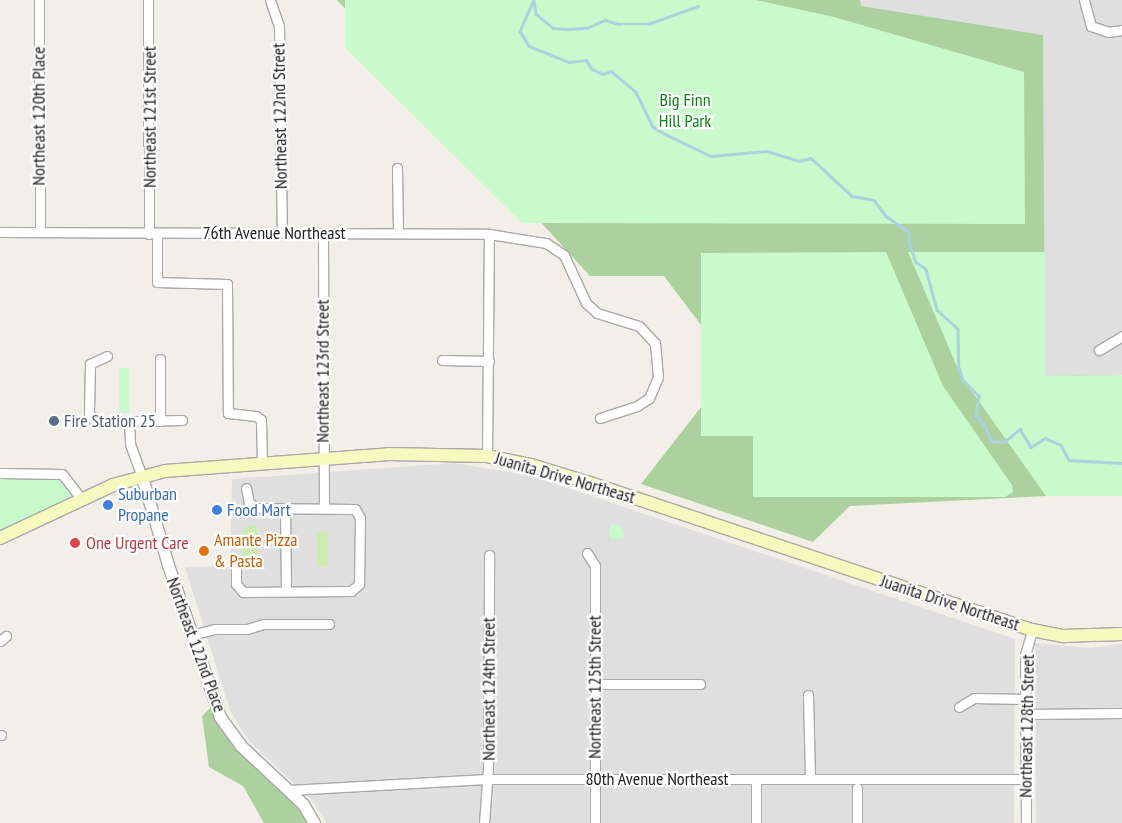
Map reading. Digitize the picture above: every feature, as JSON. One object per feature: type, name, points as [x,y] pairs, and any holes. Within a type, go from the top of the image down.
[{"type":"main road","name":"Juanita Drive Northeast","points":[[0,538],[81,498],[142,478],[187,468],[409,454],[487,456],[531,465],[593,484],[1032,630],[1064,636],[1122,634]]},
{"type":"street","name":"Northeast 120th Place","points":[[39,0],[40,232]]},
{"type":"street","name":"Northeast 121st Street","points":[[148,0],[153,234],[157,282],[227,284],[228,413],[261,420],[262,463]]},
{"type":"street","name":"Northeast 122nd Street","points":[[270,0],[279,26],[282,233]]},
{"type":"street","points":[[1084,0],[1091,26],[1108,32],[1122,30]]},
{"type":"street","points":[[397,168],[398,233]]},
{"type":"street","name":"76th Avenue Northeast","points":[[0,232],[489,234],[546,243],[564,255],[586,303],[598,313],[640,326],[655,344],[658,376],[648,398],[638,406],[600,418]]},
{"type":"street","name":"Northeast 123rd Street","points":[[323,233],[324,508]]},
{"type":"street","points":[[487,456],[489,234]]},
{"type":"street","points":[[1099,350],[1122,336]]},
{"type":"street","points":[[107,356],[90,364],[88,413],[95,422],[182,420]]},
{"type":"street","points":[[160,359],[160,421]]},
{"type":"street","points":[[442,360],[489,361]]},
{"type":"street","points":[[130,422],[130,444],[142,478]]},
{"type":"street","points":[[0,473],[62,474],[81,498]]},
{"type":"street","name":"Northeast 122nd Place","points":[[142,478],[213,702],[240,745],[289,790]]},
{"type":"street","points":[[236,563],[238,590],[356,589],[359,584],[360,518],[356,510],[256,508],[248,503],[246,488]]},
{"type":"street","points":[[286,508],[286,591]]},
{"type":"street","name":"Northeast 125th Street","points":[[588,553],[595,566],[595,823]]},
{"type":"street","name":"Northeast 124th Street","points":[[484,823],[487,779],[489,554]]},
{"type":"street","points":[[191,635],[215,629],[247,629],[264,624],[329,624]]},
{"type":"street","name":"Northeast 128th Street","points":[[1026,823],[1025,655],[1032,630]]},
{"type":"street","points":[[594,684],[700,684]]},
{"type":"street","points":[[808,695],[810,778]]},
{"type":"street","points":[[959,707],[974,698],[1025,699]]},
{"type":"street","points":[[1025,714],[1122,713]]},
{"type":"street","name":"80th Avenue Northeast","points":[[289,790],[487,779],[1026,779]]},
{"type":"street","points":[[756,779],[756,823]]},
{"type":"street","points":[[857,788],[857,823]]},
{"type":"street","points":[[289,790],[314,823]]},
{"type":"shaded area","points":[[756,0],[1122,0],[1122,376],[1045,376],[1045,252]]},
{"type":"shaded area","points":[[454,463],[532,476],[1015,639],[1014,823],[326,823],[313,801],[248,740],[230,710],[185,567],[230,566],[232,479]]},
{"type":"shaded area","points":[[1035,643],[1090,648],[1122,644],[1122,823],[1036,823]]},
{"type":"green space","points":[[337,0],[860,0],[861,6],[1043,35],[1045,376],[1122,375],[1122,496],[1046,496],[850,506],[813,542],[641,484],[701,407],[701,325],[664,276],[590,276]]},
{"type":"green space","name":"Big Finn Hill Park","points":[[345,0],[756,0],[834,17],[1024,72],[1025,224],[522,223],[345,48]]},
{"type":"green space","points":[[886,252],[943,386],[1012,485],[1013,492],[1005,497],[753,497],[753,436],[701,436],[701,253]]},
{"type":"green space","points":[[908,252],[1045,252],[1045,376],[1122,375],[1122,496],[1046,496],[961,376]]},
{"type":"green space","points":[[119,368],[129,368],[129,413],[119,413]]},
{"type":"green space","points":[[0,473],[62,474],[81,498],[0,538]]},
{"type":"green space","points":[[610,524],[622,527],[625,538],[610,539]]},
{"type":"green space","points":[[255,525],[258,529],[258,560],[242,560],[242,532],[247,526]]},
{"type":"green space","points":[[317,532],[328,532],[328,566],[317,566]]},
{"type":"green space","points":[[212,706],[314,823],[264,823],[243,786],[209,767],[202,716]]},
{"type":"waterway","points":[[534,0],[520,31],[529,46],[569,62],[586,60],[592,69],[603,74],[611,71],[636,92],[653,127],[711,156],[767,151],[799,161],[811,158],[852,196],[874,200],[886,216],[909,232],[910,245],[916,262],[926,269],[937,310],[958,329],[959,368],[963,380],[979,396],[976,416],[984,424],[992,441],[1004,442],[1020,429],[1031,447],[1045,438],[1061,445],[1069,460],[1122,463]]},
{"type":"waterway","points":[[534,0],[536,14],[553,28],[565,29],[587,28],[605,20],[619,24],[648,24],[698,6]]},
{"type":"place","name":"Fire Station 25","points":[[54,421]]},
{"type":"place","name":"Suburban Propane","points":[[108,505]]},
{"type":"place","name":"Food Mart","points":[[217,510]]},
{"type":"place","name":"One Urgent Care","points":[[75,543]]},
{"type":"place","name":"Amante Pizza & Pasta","points":[[204,551]]}]
